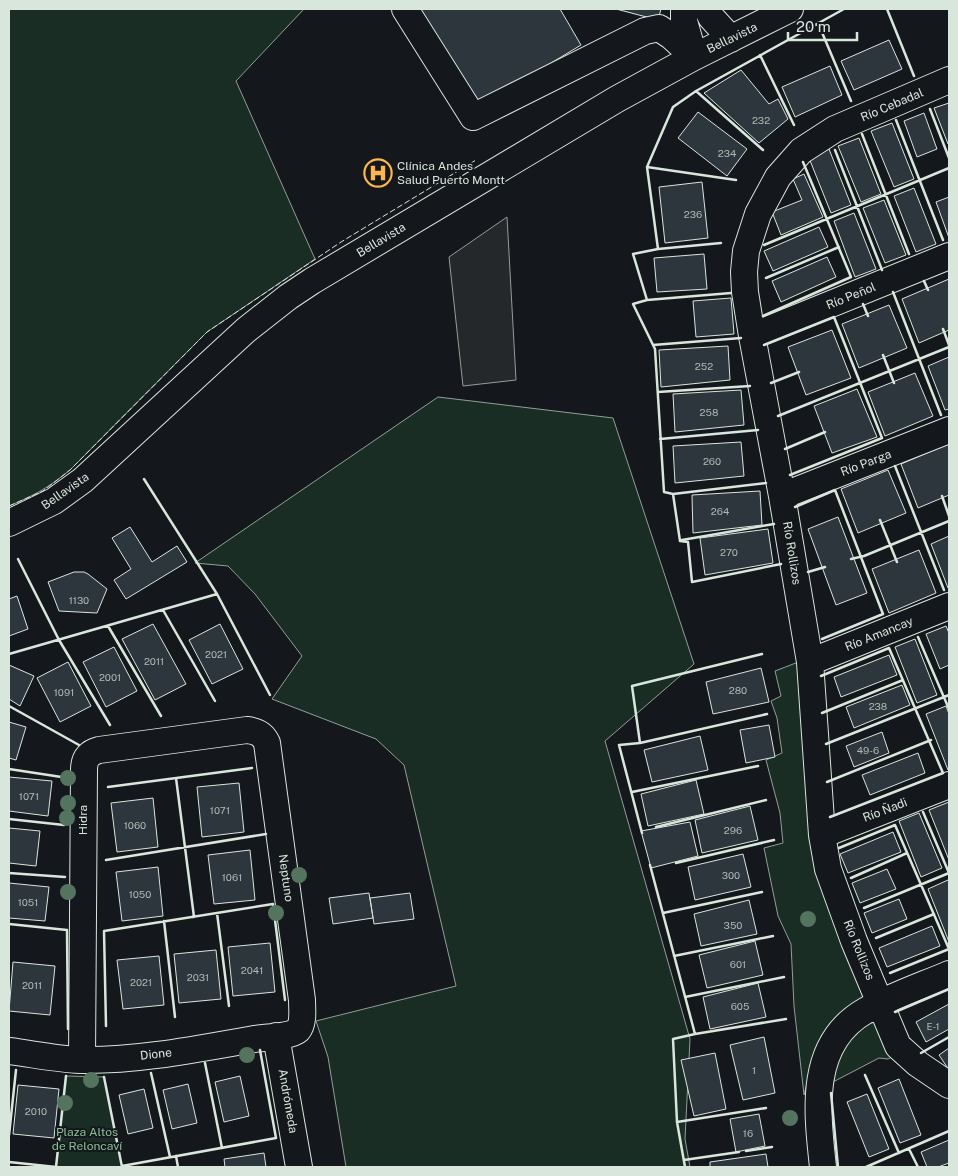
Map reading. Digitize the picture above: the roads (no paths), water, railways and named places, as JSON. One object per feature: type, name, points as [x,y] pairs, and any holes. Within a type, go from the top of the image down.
[{"type":"street","points":[[406,9],[473,117],[645,31],[659,28],[694,57]]},
{"type":"street","points":[[684,9],[684,21],[694,57]]},
{"type":"street","points":[[707,9],[711,17],[730,38]]},
{"type":"street","name":"Bellavista","points":[[9,524],[54,501],[83,480],[246,330],[288,298],[617,99],[730,38],[790,9]]},
{"type":"street","name":"Río Cebadal","points":[[835,130],[949,80]]},
{"type":"street","name":"Río Rollizos","points":[[835,130],[801,151],[778,177],[752,232],[746,252],[745,292],[810,662],[822,835],[828,869],[854,941],[898,1046],[918,1064],[949,1085]]},
{"type":"street","name":"Río Peñol","points":[[752,336],[949,256]]},
{"type":"street","name":"Río Parga","points":[[782,496],[949,430]]},
{"type":"street","name":"Río Amancay","points":[[810,662],[949,606]]},
{"type":"street","name":"Hidra","points":[[82,1060],[84,763],[87,756],[99,750],[247,730],[259,733]]},
{"type":"street","name":"Neptuno","points":[[259,733],[264,736],[267,743],[302,1000],[300,1026]]},
{"type":"street","name":"Río Ñadi","points":[[822,835],[949,785]]},
{"type":"street","points":[[823,1167],[817,1108],[821,1072],[834,1042],[842,1030],[864,1012],[880,1003],[949,974]]},
{"type":"street","name":"Dione","points":[[9,1051],[82,1060],[129,1057],[176,1052],[276,1036],[294,1032],[300,1026]]},
{"type":"street","name":"Andrómeda","points":[[276,1036],[299,1167]]},
{"type":"place","name":"Clínica Andes Salud Puerto Montt","points":[[378,173]]},
{"type":"park label","name":"Plaza Altos de Reloncaví","points":[[87,1139]]}]
